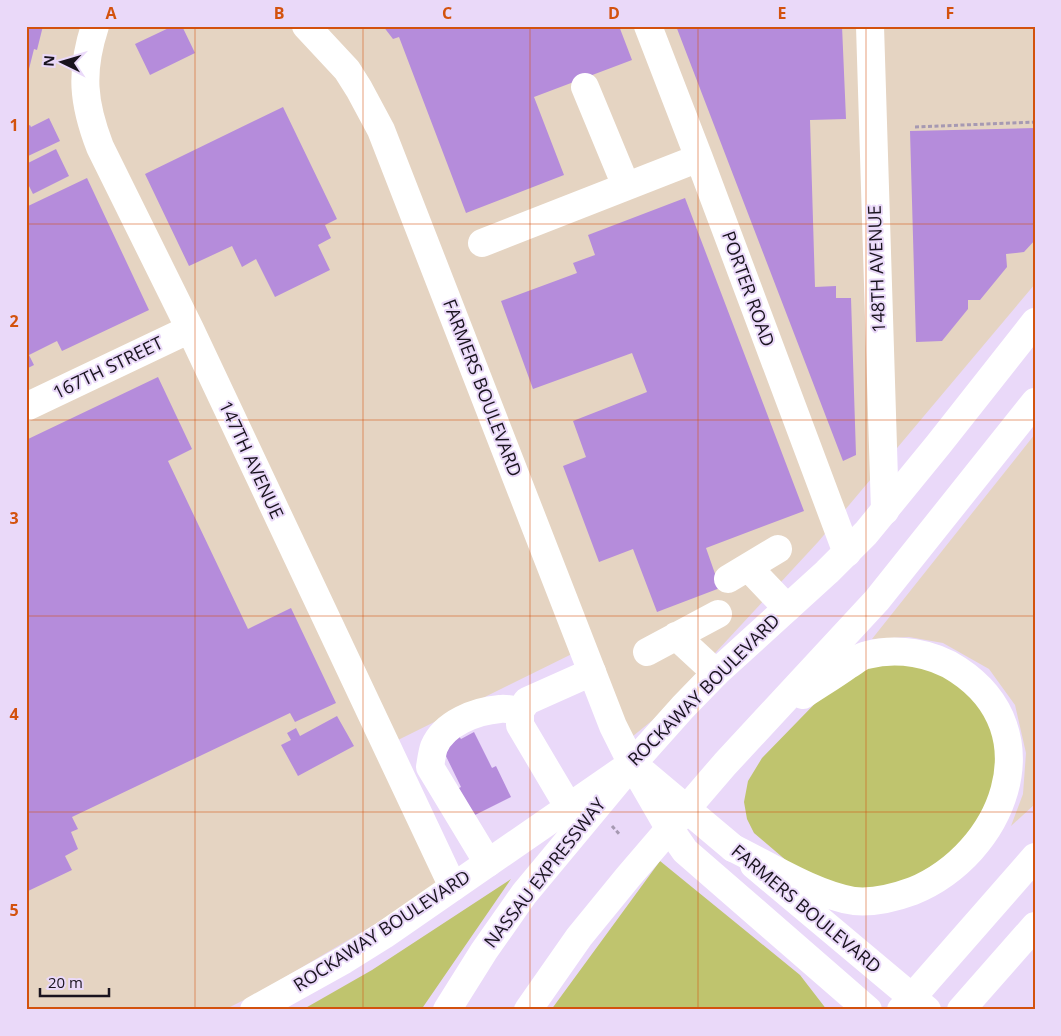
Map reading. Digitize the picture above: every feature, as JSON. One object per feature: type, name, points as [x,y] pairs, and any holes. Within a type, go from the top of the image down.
[{"type":"main road","name":"147TH AVENUE","points":[[95,26],[87,57],[85,94],[93,129],[100,147],[190,329],[453,887]]},
{"type":"main road","name":"FARMERS BOULEVARD","points":[[306,26],[347,70],[381,130],[592,672],[632,764],[678,818],[733,848],[913,1005]]},
{"type":"main road","name":"PORTER ROAD","points":[[648,26],[847,553]]},
{"type":"main road","name":"148TH AVENUE","points":[[870,26],[885,511]]},
{"type":"main road","points":[[585,87],[626,186]]},
{"type":"main road","points":[[482,243],[699,158]]},
{"type":"main road","name":"ROCKAWAY BOULEVARD","points":[[254,1010],[344,960],[632,764],[716,673],[847,553],[885,511],[1035,322]]},
{"type":"main road","name":"167TH STREET","points":[[26,407],[190,329]]},
{"type":"main road","points":[[528,1010],[579,937],[678,818],[877,600],[1035,402]]},
{"type":"main road","points":[[778,549],[738,573],[787,608]]},
{"type":"main road","points":[[647,652],[718,614]]},
{"type":"main road","points":[[676,636],[716,673]]},
{"type":"main road","points":[[733,848],[807,885],[839,897],[854,901],[888,899],[924,886],[958,864],[983,836],[1005,790],[1008,772],[1008,746],[1002,722],[974,681],[947,663],[932,657],[902,652],[866,655],[770,716]]},
{"type":"main road","points":[[568,806],[520,725],[520,711],[526,701],[592,672]]},
{"type":"main road","points":[[488,863],[430,767],[434,748],[441,736],[455,724],[476,713],[502,708],[520,711]]},
{"type":"main road","name":"NASSAU EXPRESSWAY","points":[[447,1010],[484,951],[524,894],[632,764]]},
{"type":"main road","name":"FARMERS BOULEVARD","points":[[678,818],[685,851],[868,1010]]},
{"type":"main road","points":[[913,1005],[1035,857]]},
{"type":"main road","points":[[961,1010],[1035,926]]},
{"type":"path","points":[[915,127],[1035,122]]},
{"type":"path","points":[[610,824],[620,835]]},
{"type":"shaded area","points":[[26,26],[1035,26],[1035,284],[818,542],[654,719],[617,749],[580,650],[394,742],[453,871],[394,913],[260,992],[224,1010],[26,1010]]},
{"type":"shaded area","points":[[1035,434],[1035,804],[1011,826],[1023,794],[1026,753],[1015,705],[989,669],[943,643],[909,637],[872,639]]},
{"type":"green space","points":[[912,663],[952,677],[982,706],[1000,750],[997,796],[970,841],[904,884],[868,893],[802,874],[754,833],[747,819],[744,802],[748,781],[762,758],[834,684],[867,667]]},
{"type":"green space","points":[[660,861],[800,975],[827,1010],[551,1010]]},
{"type":"green space","points":[[511,879],[421,1010],[302,1010],[372,970]]},
{"type":"building","points":[[26,26],[43,26],[37,50],[34,49],[29,69],[26,69]]},
{"type":"building","points":[[173,26],[182,26],[195,53],[150,75],[135,44]]},
{"type":"building","points":[[383,26],[619,26],[632,60],[534,97],[564,175],[466,213],[399,37],[393,39]]},
{"type":"building","points":[[676,26],[842,26],[846,119],[810,120],[815,287],[836,286],[836,298],[851,298],[856,455],[843,461]]},
{"type":"building","points":[[283,107],[337,219],[325,225],[331,238],[318,245],[330,270],[275,297],[256,259],[242,267],[232,246],[189,266],[145,174]]},
{"type":"building","points":[[49,118],[60,141],[26,157],[26,127],[30,125],[31,127]]},
{"type":"building","points":[[1035,128],[1035,240],[1024,252],[1006,254],[1007,267],[980,300],[968,300],[968,309],[942,341],[916,342],[910,131]]},
{"type":"building","points":[[56,149],[69,176],[33,194],[26,180],[26,164]]},
{"type":"building","points":[[87,178],[149,310],[62,351],[57,341],[29,355],[34,365],[26,369],[26,207]]},
{"type":"building","points":[[685,198],[804,511],[706,548],[720,588],[657,612],[633,549],[599,562],[563,466],[586,457],[573,421],[647,392],[632,353],[533,389],[501,301],[577,273],[573,263],[595,255],[588,235]]},
{"type":"building","points":[[158,377],[192,449],[168,461],[248,629],[291,608],[336,703],[295,722],[290,713],[72,817],[78,829],[71,832],[78,849],[65,856],[72,870],[26,892],[26,440]]},
{"type":"building","points":[[337,716],[354,746],[298,776],[281,745],[291,740],[287,733],[296,728],[300,736]]},
{"type":"building","points":[[474,732],[492,768],[496,766],[511,797],[475,815],[465,808],[455,790],[461,787],[444,752],[446,746],[455,741],[453,737],[458,735],[461,739]]}]
